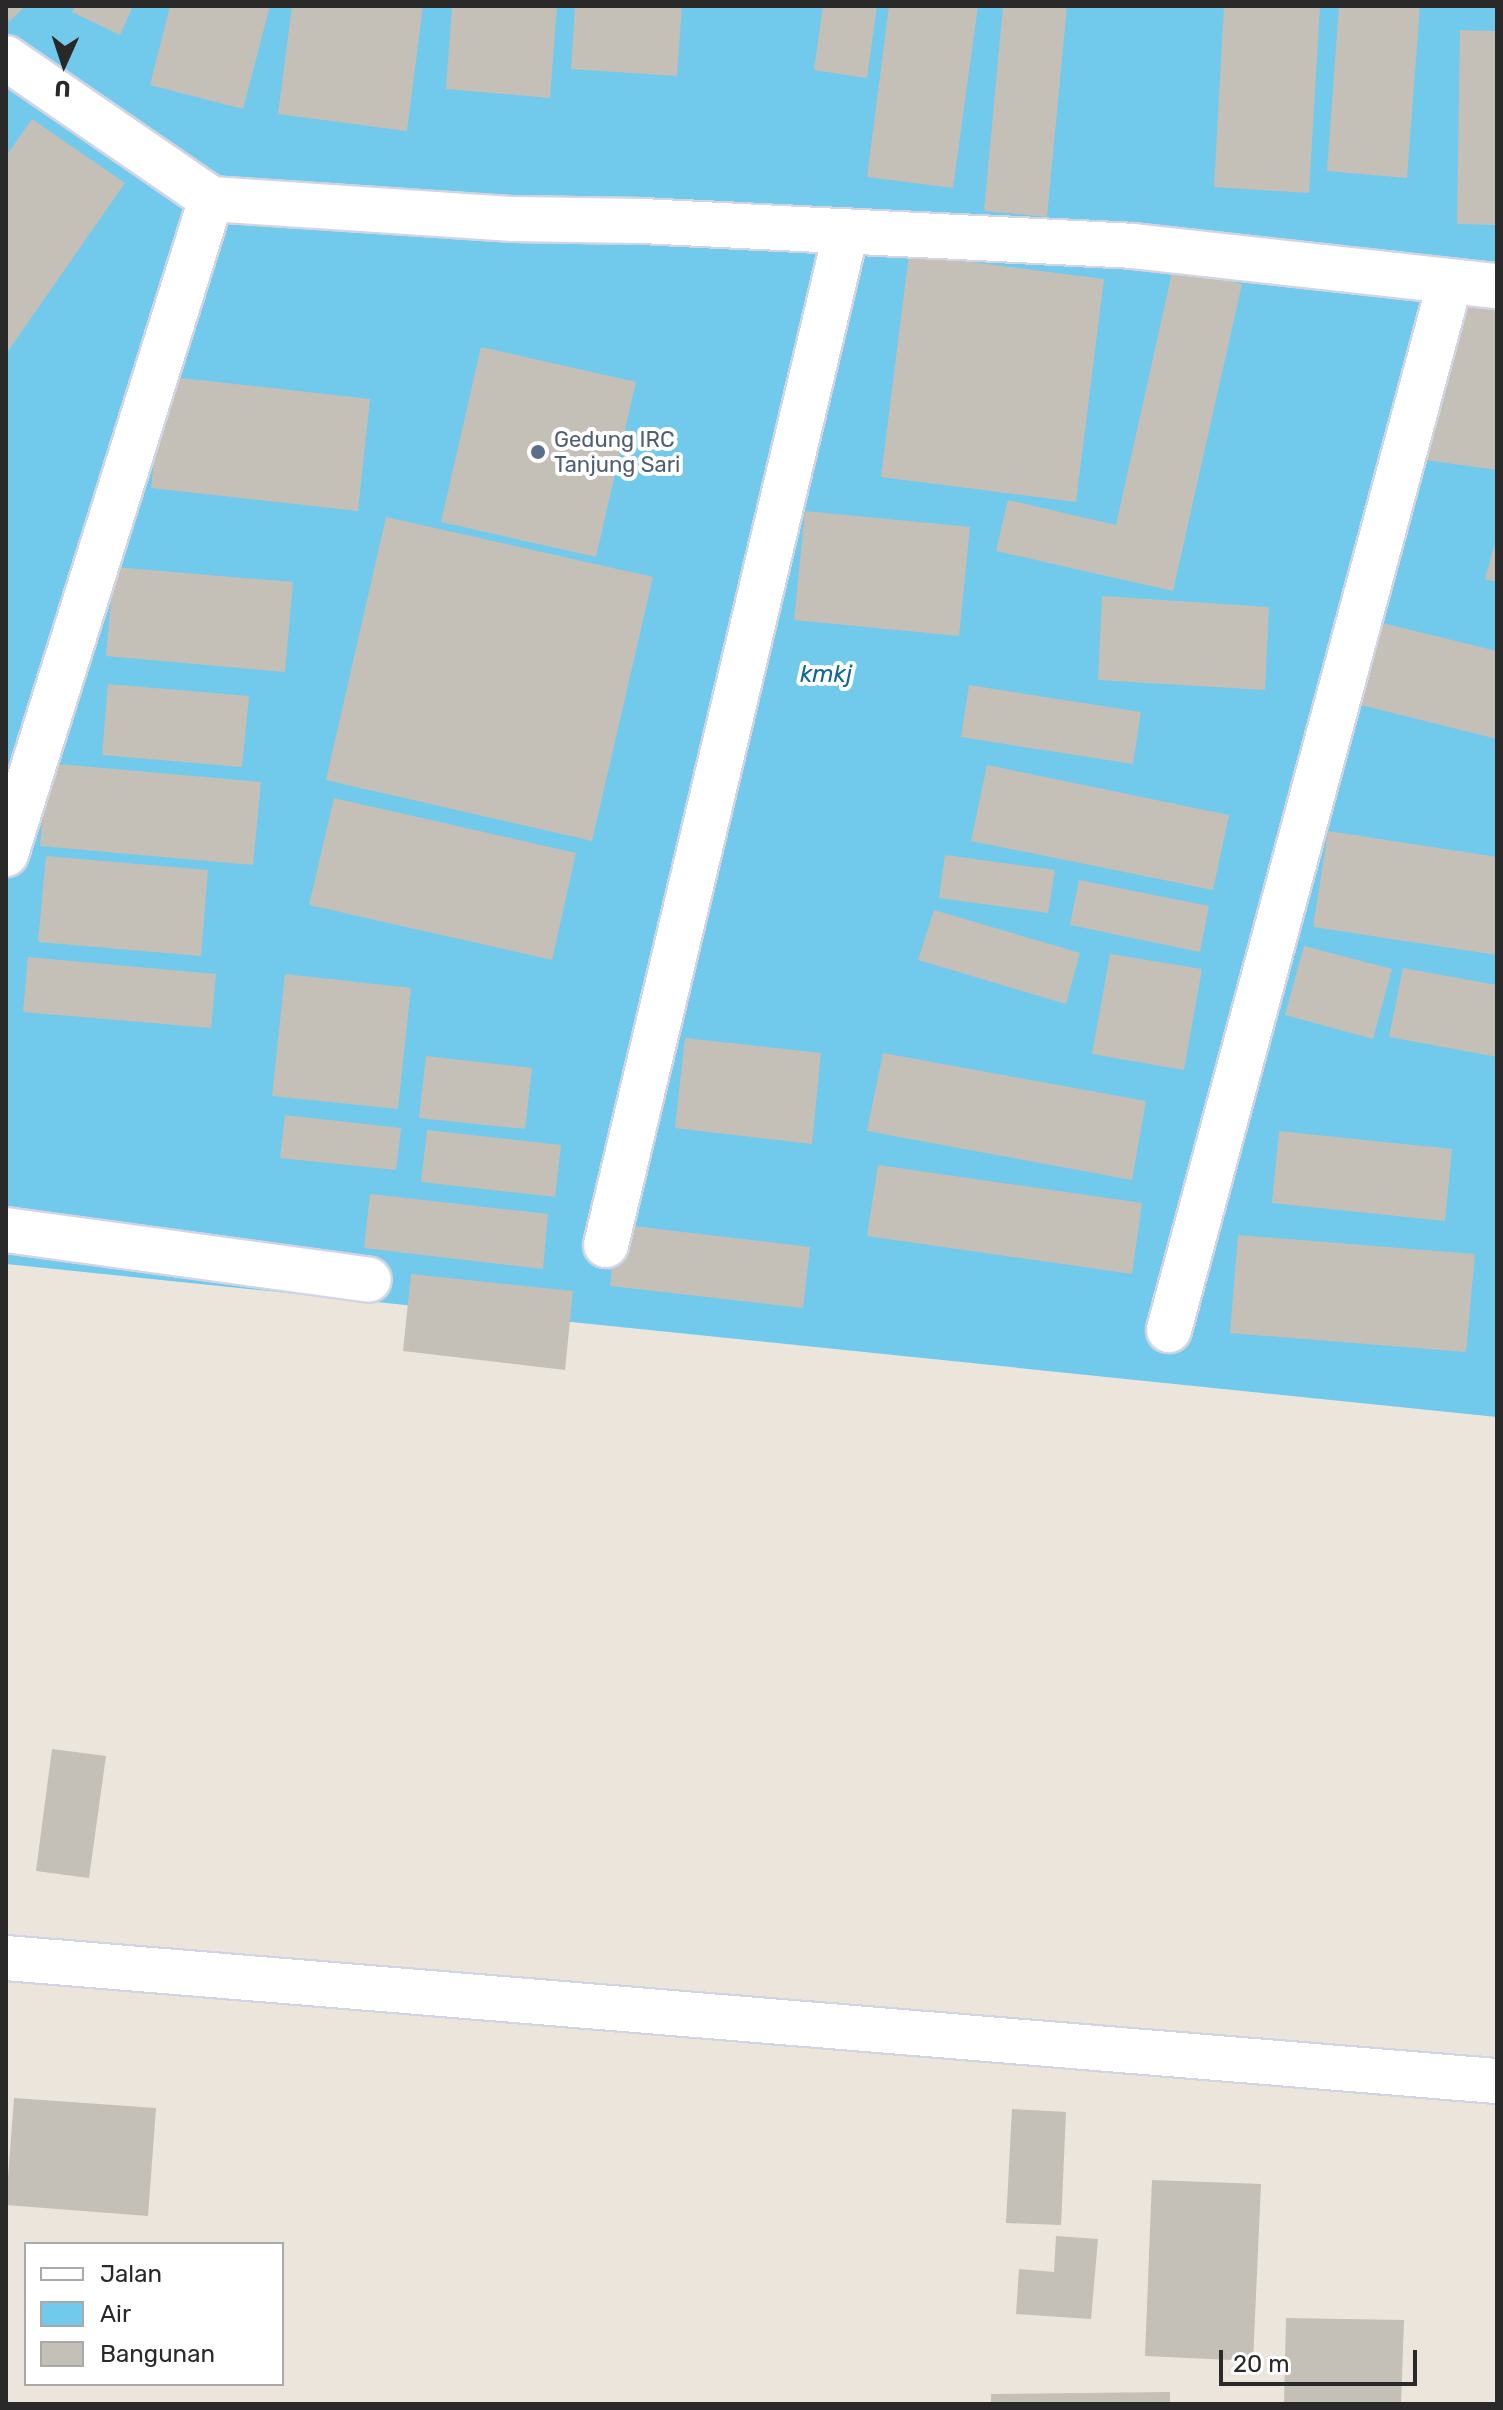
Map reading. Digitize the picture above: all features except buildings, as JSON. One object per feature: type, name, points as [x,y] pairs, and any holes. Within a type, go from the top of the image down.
[{"type":"street","points":[[6,58],[211,199],[513,219],[642,221],[1133,246],[1497,286]]},
{"type":"street","points":[[6,854],[211,199]]},
{"type":"street","points":[[606,1245],[846,231]]},
{"type":"street","points":[[1169,1330],[1450,282]]},
{"type":"street","points":[[6,1230],[369,1280]]},
{"type":"street","points":[[6,1958],[1497,2081]]},
{"type":"water","name":"kmkj","points":[[6,6],[1497,6],[1497,1417],[6,1264]]},
{"type":"place","name":"Gedung IRC Tanjung Sari","points":[[538,452]]}]
